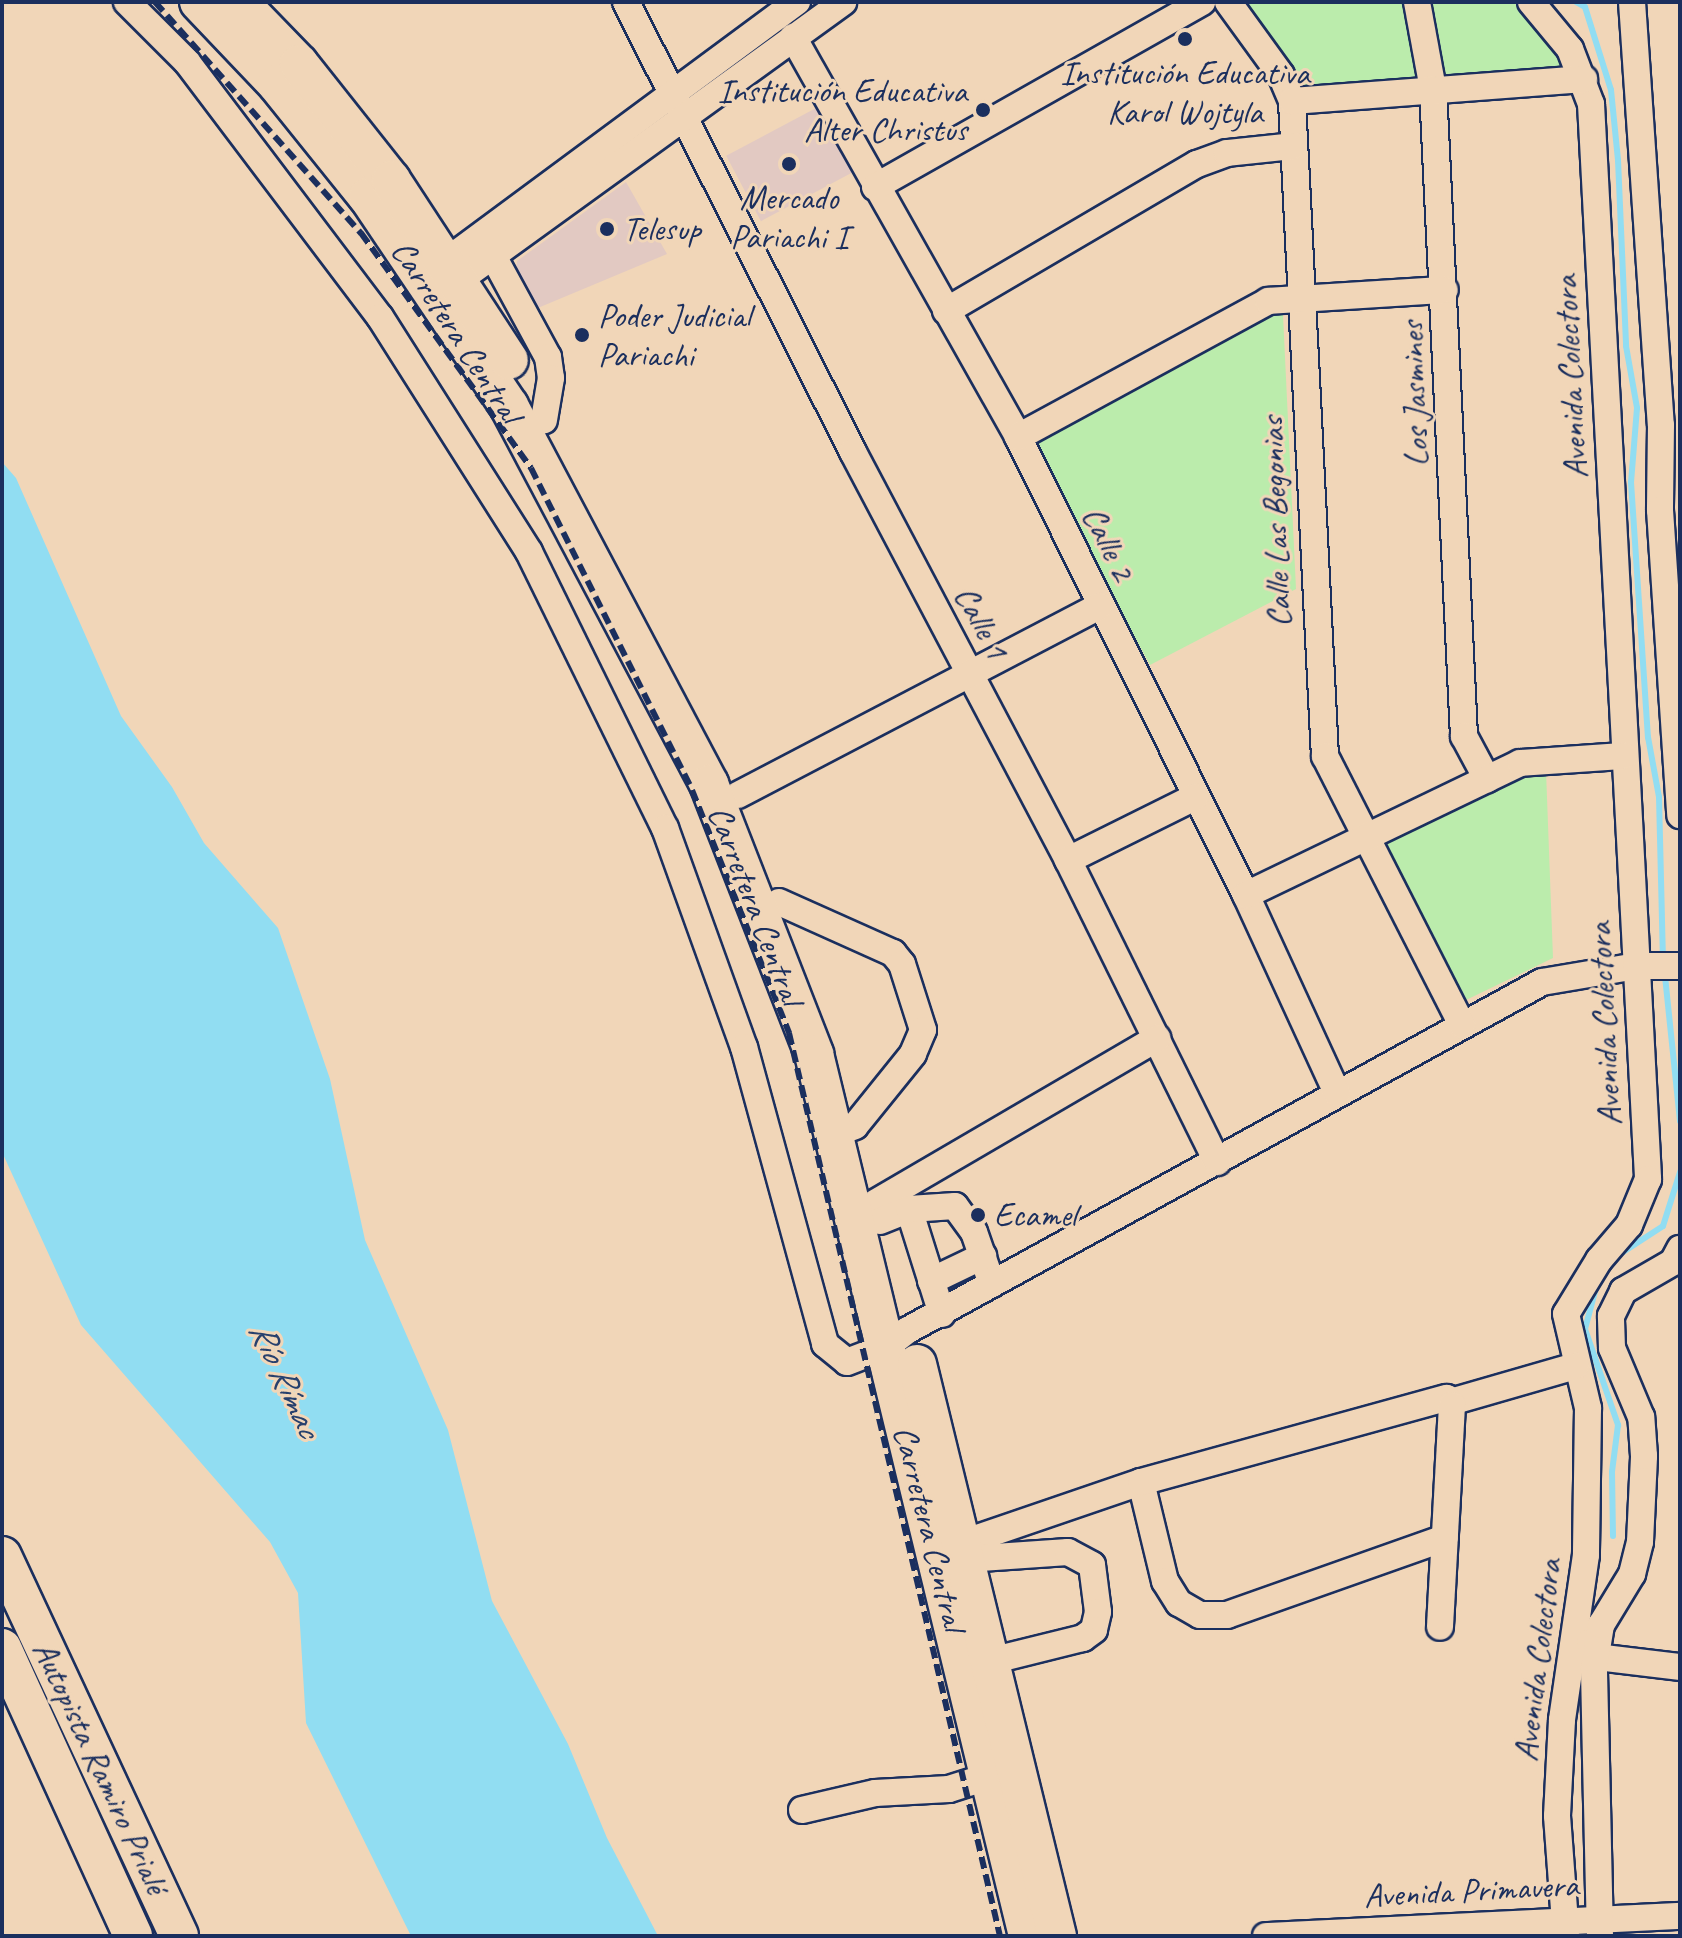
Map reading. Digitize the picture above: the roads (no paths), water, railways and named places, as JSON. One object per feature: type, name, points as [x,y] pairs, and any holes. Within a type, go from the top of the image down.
[{"type":"highway","name":"Carretera Central","points":[[199,2],[277,84],[441,279],[544,420],[779,902],[837,1057],[844,1130],[888,1211],[954,1551],[990,1776],[1028,1936]]},
{"type":"highway","name":"Carretera Central","points":[[239,2],[299,64],[373,157],[709,784],[737,814],[814,1054],[844,1130],[912,1331]]},
{"type":"highway","name":"Carretera Central","points":[[954,1551],[991,1661],[1057,1936]]},
{"type":"highway","name":"Autopista Ramiro Prialé","points":[[2,1556],[179,1936]]},
{"type":"highway","name":"Autopista Ramiro Prialé","points":[[2,1648],[133,1936]]},
{"type":"street","points":[[127,2],[187,62],[380,317],[529,552],[665,828],[744,1047],[825,1344],[847,1362],[912,1331],[1542,982],[1637,966],[1680,966]]},
{"type":"street","name":"Calle 1","points":[[626,2],[969,674],[1068,860],[1217,1162]]},
{"type":"street","points":[[441,279],[679,104],[797,2]]},
{"type":"street","points":[[679,104],[793,37],[843,2]]},
{"type":"street","points":[[875,187],[1202,2]]},
{"type":"street","name":"Calle Las Begonias","points":[[1228,2],[1281,75],[1292,101],[1319,724],[1325,756],[1462,1025]]},
{"type":"street","name":"Los Jasmines","points":[[1417,2],[1433,89],[1464,736],[1487,779]]},
{"type":"street","name":"Avenida Colectora","points":[[1531,2],[1552,23],[1584,79],[1591,104],[1648,1179],[1629,1225],[1599,1260],[1566,1314],[1588,1408],[1586,1555],[1562,1720],[1557,1816],[1566,1929]]},
{"type":"street","points":[[1632,2],[1671,425],[1680,815]]},
{"type":"street","name":"Calle 2","points":[[793,37],[1018,437],[1246,895],[1337,1093]]},
{"type":"street","points":[[1292,101],[1584,79]]},
{"type":"street","points":[[946,311],[1197,164],[1227,153],[1294,146]]},
{"type":"street","points":[[487,243],[501,277],[548,357],[551,378],[544,420]]},
{"type":"street","points":[[1018,437],[1245,310],[1302,296],[1445,290]]},
{"type":"street","points":[[737,814],[969,674],[1100,606]]},
{"type":"street","points":[[1246,895],[1520,763],[1624,756]]},
{"type":"street","points":[[1068,860],[1195,797]]},
{"type":"street","points":[[779,902],[884,945],[902,964],[923,1030],[913,1054],[844,1130]]},
{"type":"street","points":[[888,1211],[1157,1038]]},
{"type":"street","points":[[888,1211],[955,1206],[966,1217],[992,1284]]},
{"type":"street","points":[[888,1211],[931,1281]]},
{"type":"street","points":[[912,1331],[931,1281],[983,1256]]},
{"type":"street","name":"Avenida Colectora","points":[[1599,1928],[1592,1720],[1596,1657],[1601,1625],[1632,1574],[1640,1542],[1641,1417],[1612,1348],[1611,1316],[1623,1291],[1678,1258]]},
{"type":"street","points":[[954,1551],[1141,1482],[1442,1397],[1451,1402],[1576,1366]]},
{"type":"street","points":[[1440,1627],[1451,1402]]},
{"type":"street","points":[[1141,1482],[1165,1581],[1179,1603],[1200,1615],[1227,1615],[1445,1538]]},
{"type":"street","points":[[954,1551],[1068,1552],[1092,1565],[1098,1612],[1094,1630],[1083,1638],[991,1661]]},
{"type":"street","points":[[1577,1609],[1596,1657],[1680,1667]]},
{"type":"street","points":[[802,1810],[875,1793],[949,1789],[990,1776]]},
{"type":"street","name":"Avenida Primavera","points":[[1266,1936],[1599,1928],[1680,1916]]},
{"type":"water","name":"Río Rímac","points":[[2,462],[16,478],[121,716],[172,787],[204,843],[278,928],[330,1079],[365,1240],[448,1430],[492,1601],[568,1744],[607,1838],[658,1936],[411,1936],[306,1723],[298,1593],[270,1542],[81,1325],[2,1152]]},
{"type":"waterway","points":[[1576,2],[1585,7],[1611,90],[1618,160],[1626,346],[1637,408],[1631,482],[1648,737],[1659,797],[1663,958]]},
{"type":"waterway","points":[[1665,976],[1680,1121]]},
{"type":"waterway","points":[[1620,1254],[1663,1226],[1680,1172]]},
{"type":"waterway","points":[[1596,1288],[1585,1329],[1618,1425],[1612,1472],[1613,1536]]},
{"type":"railway","points":[[155,2],[361,233],[531,468],[692,790],[789,1033],[1000,1936]]},
{"type":"place","name":"Institución Educativa Karol Wojtyla","points":[[1185,39]]},
{"type":"place","name":"Institución Educativa Alter Christus","points":[[983,110]]},
{"type":"place","name":"Mercado Pariachi I","points":[[789,164]]},
{"type":"place","name":"Telesup","points":[[607,229]]},
{"type":"place","name":"Poder Judicial Pariachi","points":[[582,335]]},
{"type":"place","name":"Ecamel","points":[[978,1215]]}]
